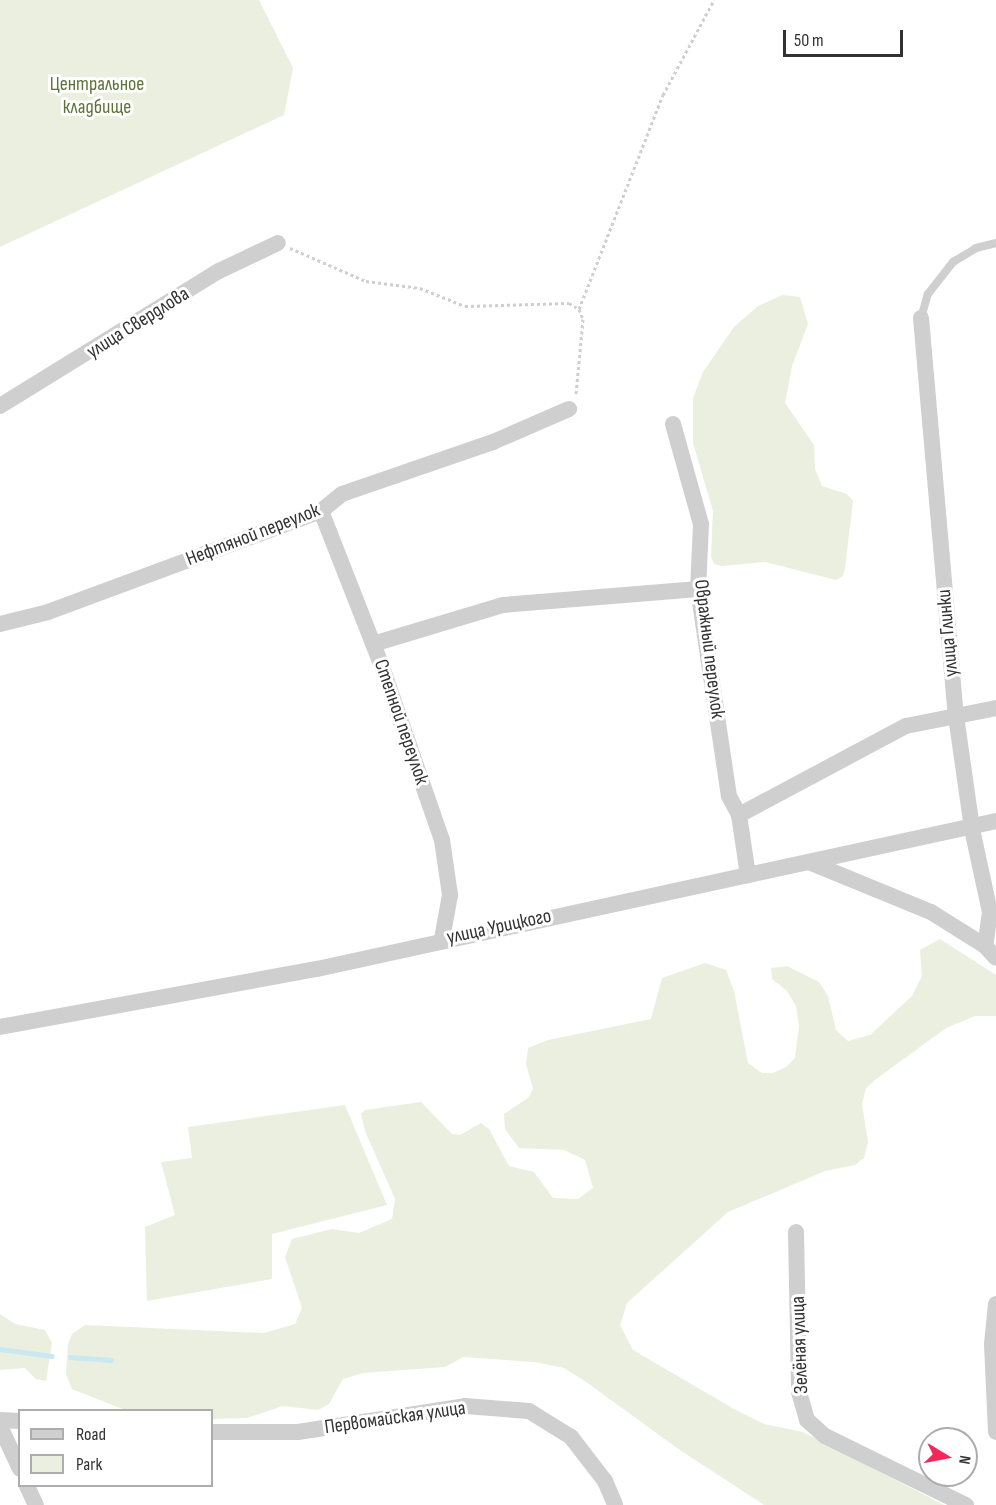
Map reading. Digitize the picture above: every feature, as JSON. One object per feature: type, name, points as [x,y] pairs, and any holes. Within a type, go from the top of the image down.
[{"type":"street","name":"улица Свердлова","points":[[0,406],[219,271],[278,243]]},
{"type":"street","name":"улица Глинки","points":[[921,318],[956,716],[972,829],[990,912],[991,952]]},
{"type":"street","name":"Нефтяной переулок","points":[[0,624],[48,612],[321,512],[342,494],[493,442],[569,409]]},
{"type":"street","name":"Овражный переулок","points":[[674,424],[701,524],[698,589],[729,796],[739,815],[748,875]]},
{"type":"street","name":"Степной переулок","points":[[321,512],[373,644],[442,840],[450,895],[442,939]]},
{"type":"street","points":[[373,644],[503,605],[698,589]]},
{"type":"street","points":[[739,815],[906,726],[996,708]]},
{"type":"street","name":"улица Урицкого","points":[[0,1027],[317,969],[442,939],[809,862],[894,841],[972,829],[996,821]]},
{"type":"street","points":[[809,862],[931,912],[991,952]]},
{"type":"street","name":"Зелёная улица","points":[[796,1232],[799,1392],[807,1420],[825,1436],[966,1505]]},
{"type":"street","points":[[996,1304],[992,1344],[996,1432]]},
{"type":"street","name":"Первомайская улица","points":[[213,1432],[298,1432],[465,1406],[529,1412],[571,1437],[605,1481],[615,1505]]},
{"type":"street","points":[[0,1420],[18,1420]]},
{"type":"street","points":[[0,1426],[18,1465]]},
{"type":"street","points":[[28,1487],[36,1505]]},
{"type":"lane","points":[[921,318],[928,294],[953,262],[976,248],[996,243]]},
{"type":"path","points":[[579,309],[663,95],[714,0]]},
{"type":"path","points":[[278,243],[366,281],[420,288],[465,306],[569,303],[579,309],[584,319],[577,395],[569,409]]},
{"type":"green space","name":"Центральное кладбище","points":[[0,0],[259,0],[293,68],[284,115],[0,247]]},
{"type":"green space","points":[[783,295],[800,297],[808,324],[792,366],[785,403],[814,445],[815,469],[822,486],[847,494],[853,501],[845,568],[843,576],[836,580],[765,562],[722,566],[714,564],[711,556],[713,511],[693,443],[693,398],[703,372],[734,327],[758,306]]},
{"type":"green space","points":[[940,939],[996,975],[996,1016],[975,1016],[946,1028],[875,1080],[866,1088],[862,1104],[868,1142],[864,1158],[855,1165],[825,1171],[728,1212],[627,1303],[620,1325],[633,1350],[734,1409],[764,1424],[803,1432],[944,1505],[764,1505],[677,1448],[564,1368],[535,1362],[463,1357],[445,1367],[363,1373],[343,1379],[329,1404],[318,1410],[283,1406],[247,1418],[213,1419],[213,1409],[122,1409],[72,1389],[66,1374],[68,1344],[72,1334],[85,1325],[264,1333],[295,1324],[302,1308],[285,1257],[292,1239],[332,1229],[359,1233],[392,1219],[395,1199],[365,1131],[361,1114],[365,1110],[421,1102],[452,1134],[460,1135],[481,1123],[489,1129],[509,1166],[534,1172],[553,1198],[578,1199],[593,1188],[585,1160],[564,1150],[519,1148],[505,1129],[504,1114],[528,1098],[533,1089],[526,1064],[528,1048],[548,1040],[651,1019],[662,978],[705,963],[726,970],[734,991],[748,1063],[762,1073],[773,1073],[786,1067],[795,1058],[799,1026],[796,1006],[787,991],[772,979],[771,968],[787,966],[819,982],[828,996],[836,1030],[848,1041],[870,1035],[912,996],[922,976],[920,950]]},
{"type":"green space","points":[[345,1105],[387,1205],[272,1234],[272,1279],[147,1301],[145,1227],[175,1215],[161,1162],[192,1158],[188,1127]]},
{"type":"green space","points":[[0,1314],[15,1324],[45,1330],[52,1343],[46,1381],[36,1379],[25,1368],[0,1370]]},
{"type":"waterway","points":[[0,1349],[52,1356]]},
{"type":"waterway","points":[[70,1357],[111,1360]]}]
